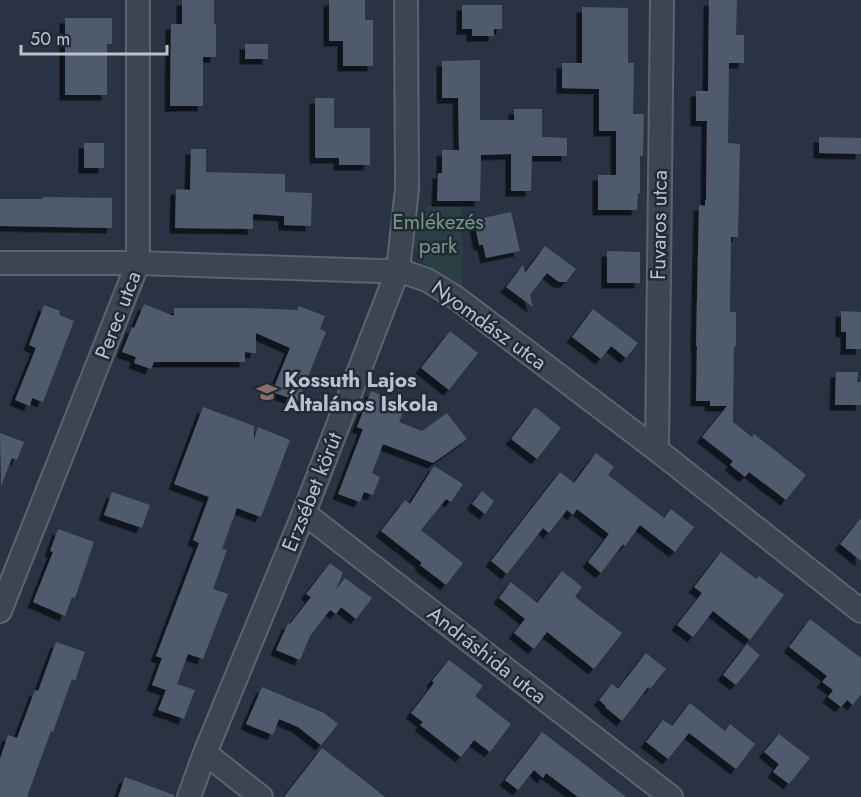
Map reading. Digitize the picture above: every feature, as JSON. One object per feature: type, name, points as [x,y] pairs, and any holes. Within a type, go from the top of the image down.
[{"type":"street","name":"Perec utca","points":[[0,611],[138,263],[138,0]]},
{"type":"street","name":"Erzsébet körút","points":[[189,797],[304,513],[398,270],[407,189],[406,0]]},
{"type":"street","name":"Fuvaros utca","points":[[657,450],[662,0]]},
{"type":"street","name":"Nyomdász utca","points":[[0,263],[138,263],[398,270],[427,280],[455,297],[657,450],[861,611]]},
{"type":"street","name":"Andráshida utca","points":[[304,513],[671,797]]},
{"type":"street","points":[[205,753],[261,797]]},
{"type":"green space","name":"Emlékezés park","points":[[429,206],[461,207],[463,292],[430,267],[416,252],[415,224],[420,213]]},
{"type":"building","points":[[182,0],[214,0],[216,57],[203,57],[203,106],[170,106],[171,24],[182,24]]},
{"type":"building","points":[[329,0],[365,0],[365,20],[373,20],[373,66],[343,66],[343,41],[329,41]]},
{"type":"building","points":[[709,0],[737,0],[736,35],[744,35],[744,63],[729,63],[728,143],[740,144],[738,237],[731,237],[730,312],[736,312],[733,422],[752,437],[754,434],[806,475],[786,500],[749,472],[745,477],[730,465],[733,461],[702,437],[727,406],[710,406],[710,401],[696,401],[699,205],[705,206],[706,200],[707,121],[696,121],[696,91],[708,91]]},
{"type":"building","points":[[462,5],[502,5],[502,29],[494,29],[494,36],[472,36],[472,29],[462,29]]},
{"type":"building","points":[[582,7],[628,8],[628,63],[634,63],[633,114],[644,114],[643,156],[640,156],[640,193],[638,193],[637,210],[598,210],[598,175],[616,175],[616,131],[599,131],[599,89],[562,88],[562,63],[582,63]]},
{"type":"building","points":[[65,18],[112,18],[112,44],[107,44],[107,95],[65,95]]},
{"type":"building","points":[[245,44],[268,44],[268,59],[245,59]]},
{"type":"building","points":[[480,60],[480,120],[514,120],[514,109],[542,109],[542,137],[567,138],[567,156],[532,156],[531,191],[511,191],[511,154],[481,155],[480,201],[437,201],[438,173],[442,173],[442,150],[459,150],[458,98],[442,98],[442,61]]},
{"type":"building","points":[[315,98],[334,98],[334,128],[370,128],[370,165],[339,165],[339,158],[315,158]]},
{"type":"building","points":[[819,137],[861,138],[861,154],[819,153]]},
{"type":"building","points":[[84,143],[104,143],[104,168],[84,168]]},
{"type":"building","points":[[191,149],[206,149],[206,172],[285,174],[285,192],[312,193],[311,226],[284,225],[284,216],[253,214],[253,229],[175,228],[176,189],[190,190]]},
{"type":"building","points":[[43,197],[112,198],[112,228],[0,226],[0,199],[43,199]]},
{"type":"building","points":[[511,212],[520,251],[486,258],[483,245],[479,245],[474,220]]},
{"type":"building","points":[[545,246],[576,269],[566,282],[559,282],[547,273],[530,295],[533,307],[506,287],[523,265],[525,273]]},
{"type":"building","points":[[607,251],[640,252],[640,283],[607,283]]},
{"type":"building","points":[[144,304],[174,316],[174,308],[297,310],[299,306],[325,316],[320,329],[326,332],[298,401],[272,392],[290,348],[256,333],[256,353],[245,352],[245,362],[154,362],[151,369],[134,363],[136,357],[122,352]]},
{"type":"building","points":[[44,305],[60,311],[59,315],[74,321],[43,402],[32,398],[30,406],[15,400],[36,348],[29,345]]},
{"type":"building","points":[[593,309],[638,343],[626,358],[611,346],[601,359],[572,337]]},
{"type":"building","points":[[841,311],[861,312],[861,349],[846,349],[846,332],[841,332]]},
{"type":"building","points":[[450,331],[478,353],[449,390],[421,368]]},
{"type":"building","points":[[836,372],[858,372],[857,382],[861,382],[861,405],[835,405]]},
{"type":"building","points":[[371,391],[406,405],[399,422],[422,431],[447,413],[467,439],[433,463],[383,444],[372,473],[380,477],[373,495],[364,492],[360,502],[338,494],[363,429],[357,427]]},
{"type":"building","points":[[203,407],[254,426],[254,439],[258,427],[290,440],[261,517],[237,508],[222,549],[227,550],[213,589],[228,594],[203,659],[188,654],[177,684],[195,690],[184,719],[158,710],[166,690],[152,685],[162,658],[156,656],[199,543],[193,540],[209,497],[174,484]]},
{"type":"building","points":[[535,407],[561,428],[537,459],[511,439]]},
{"type":"building","points":[[0,433],[24,442],[17,460],[12,458],[1,486]]},
{"type":"building","points":[[596,453],[614,467],[608,475],[664,518],[671,509],[694,527],[675,552],[640,525],[601,573],[588,562],[609,534],[577,509],[573,515],[567,510],[549,533],[543,528],[507,574],[491,561],[560,472],[574,483]]},
{"type":"building","points":[[434,466],[463,484],[451,502],[446,499],[421,530],[463,563],[446,585],[381,531],[405,500],[410,504]]},
{"type":"building","points":[[482,491],[494,501],[485,514],[472,504]]},
{"type":"building","points":[[112,492],[150,505],[142,528],[104,515]]},
{"type":"building","points":[[861,518],[861,561],[840,544]]},
{"type":"building","points":[[58,529],[94,542],[75,598],[72,597],[65,616],[33,602],[53,552],[50,551]]},
{"type":"building","points":[[721,552],[756,579],[759,576],[784,595],[750,640],[713,611],[693,637],[677,625],[702,593],[694,587]]},
{"type":"building","points":[[330,563],[343,573],[336,589],[345,578],[372,598],[356,619],[341,607],[336,614],[330,610],[310,636],[300,660],[276,650],[288,623],[290,624],[311,597],[306,594]]},
{"type":"building","points":[[562,571],[582,587],[575,597],[622,633],[594,669],[547,632],[534,649],[514,633],[525,619],[499,598],[511,582],[537,603]]},
{"type":"building","points":[[810,619],[861,658],[861,694],[853,705],[847,700],[841,707],[828,697],[833,690],[822,682],[827,676],[789,647]]},
{"type":"building","points":[[56,642],[85,652],[75,681],[72,679],[27,797],[0,797],[0,759],[8,735],[17,738]]},
{"type":"building","points":[[747,644],[760,655],[736,685],[723,675]]},
{"type":"building","points":[[646,653],[666,669],[650,689],[648,687],[622,721],[599,700],[612,684],[618,689]]},
{"type":"building","points":[[449,660],[483,686],[475,696],[511,724],[490,752],[474,740],[461,757],[420,725],[423,722],[411,713]]},
{"type":"building","points":[[262,687],[324,713],[338,724],[321,745],[298,727],[279,719],[273,735],[246,724]]},
{"type":"building","points":[[690,703],[725,731],[730,724],[755,744],[736,769],[689,733],[668,759],[646,742],[663,720],[672,726]]},
{"type":"building","points":[[542,732],[626,797],[578,797],[546,773],[543,778],[534,770],[518,790],[505,780]]},
{"type":"building","points":[[779,734],[810,758],[789,784],[773,772],[779,764],[764,752]]},
{"type":"building","points":[[322,748],[356,774],[385,797],[284,797]]},
{"type":"building","points":[[125,777],[174,795],[174,797],[118,797]]},
{"type":"place","name":"Kossuth Lajos Általános Iskola","points":[[267,392]]}]
